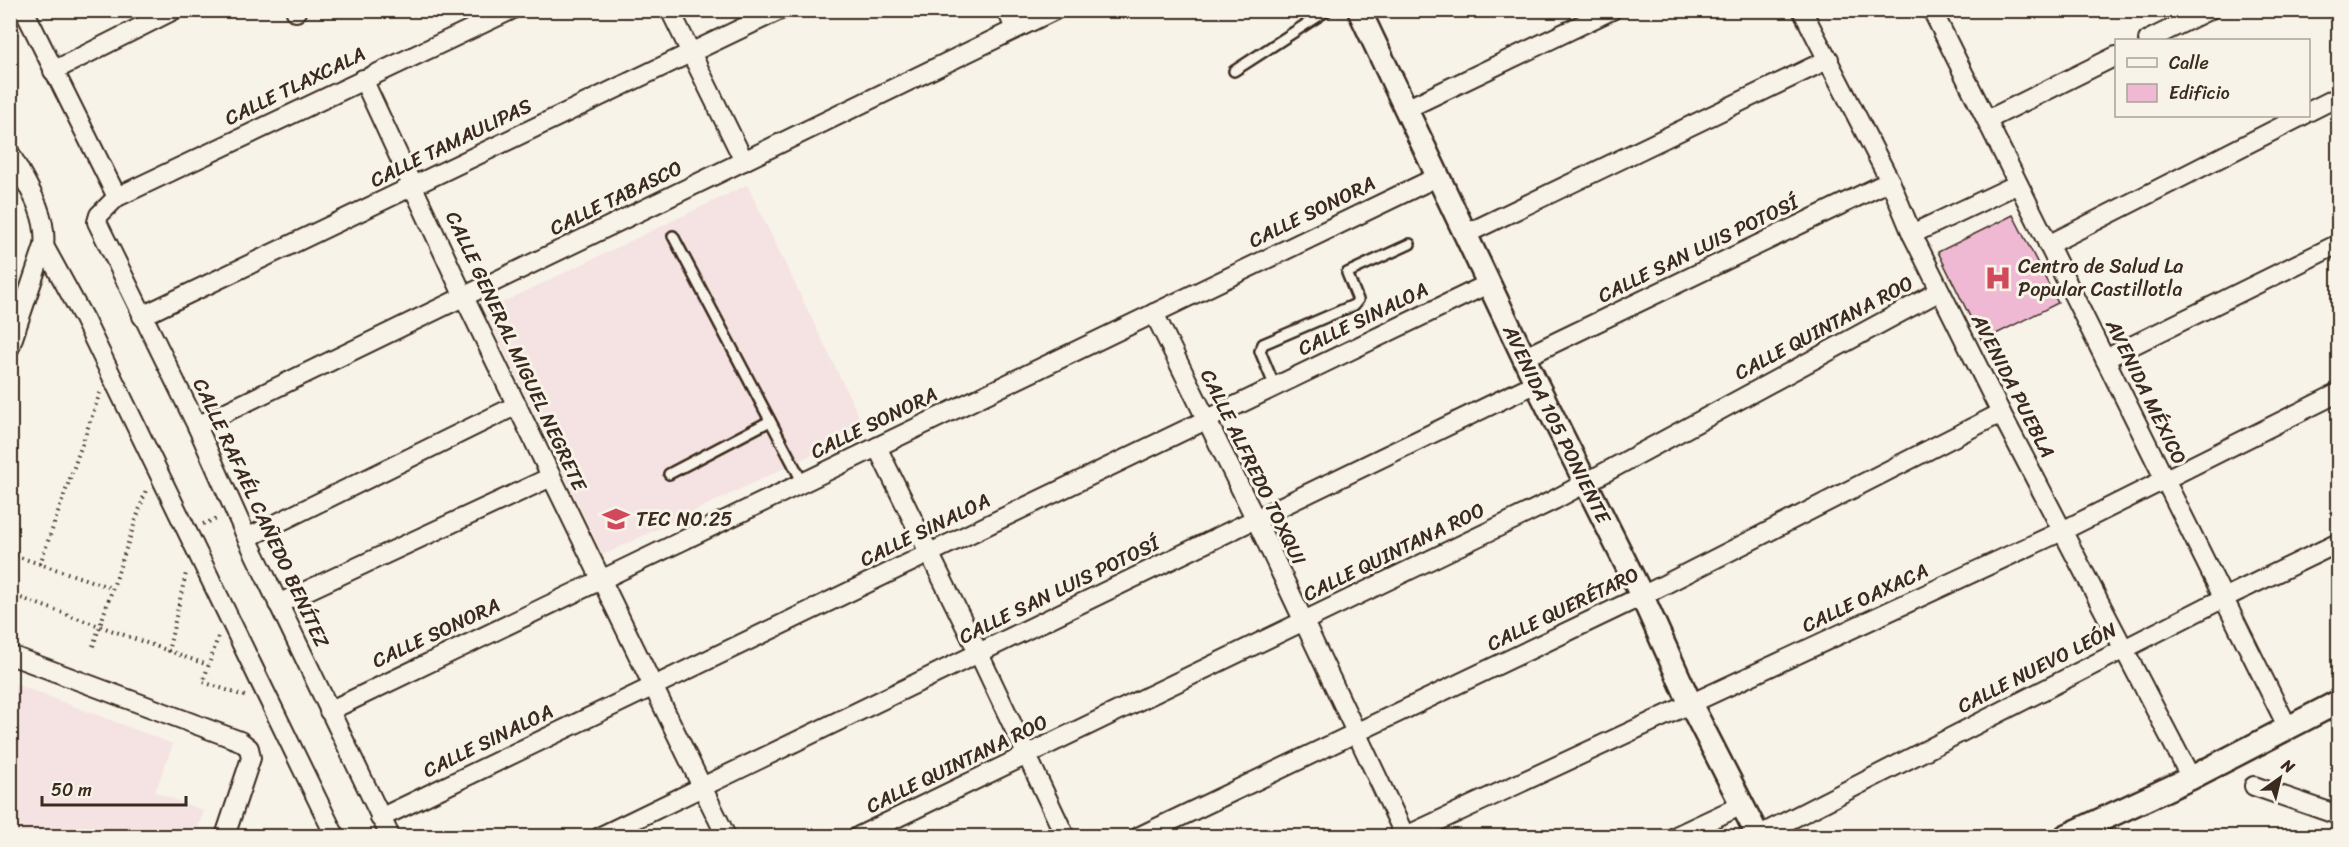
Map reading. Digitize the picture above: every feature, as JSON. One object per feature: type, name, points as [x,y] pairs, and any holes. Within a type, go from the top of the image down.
[{"type":"street","points":[[24,10],[117,197]]},
{"type":"street","points":[[53,71],[174,10]]},
{"type":"street","name":"CALLE TLAXCALA","points":[[103,210],[117,197],[363,78],[512,10]]},
{"type":"street","points":[[670,10],[744,161]]},
{"type":"street","name":"CALLE TAMAULIPAS","points":[[142,316],[780,10]]},
{"type":"street","points":[[1007,10],[1015,29]]},
{"type":"street","name":"CALLE TABASCO","points":[[197,426],[1055,10]]},
{"type":"street","name":"AVENIDA 105 PONIENTE","points":[[1359,10],[1536,383],[1642,596],[1691,705],[1758,836]]},
{"type":"street","points":[[1406,109],[1612,10]]},
{"type":"street","name":"AVENIDA PUEBLA","points":[[1802,10],[1890,181],[1912,234],[2001,413],[2191,778]]},
{"type":"street","name":"AVENIDA MÉXICO","points":[[1932,10],[2288,728]]},
{"type":"street","points":[[2150,39],[2209,10]]},
{"type":"street","points":[[1987,120],[2115,56]]},
{"type":"street","points":[[1466,234],[1829,59]]},
{"type":"street","name":"CALLE GENERAL MIGUEL NEGRETE","points":[[363,78],[464,297],[726,837]]},
{"type":"street","points":[[2310,111],[2338,97]]},
{"type":"street","points":[[2048,245],[2300,117]]},
{"type":"street","points":[[10,153],[42,216],[45,238],[270,704],[328,831]]},
{"type":"street","name":"CALLE SONORA","points":[[330,711],[1438,176]]},
{"type":"street","name":"CALLE SAN LUIS POTOSÍ","points":[[1525,357],[1890,181]]},
{"type":"street","points":[[1912,234],[2018,184]]},
{"type":"street","name":"CALLE RAFAÉL CAÑEDO BENÍTEZ","points":[[103,210],[97,222],[197,426],[247,538],[390,837]]},
{"type":"street","points":[[12,340],[45,238]]},
{"type":"street","points":[[2105,359],[2338,244]]},
{"type":"street","name":"CALLE SINALOA","points":[[380,818],[1490,283]]},
{"type":"street","name":"CALLE QUINTANA ROO","points":[[859,837],[1585,483],[1940,291]]},
{"type":"street","name":"CALLE ALFREDO TOXQUI","points":[[1154,313],[1256,520],[1302,622],[1406,837]]},
{"type":"street","name":"CALLE SAN LUIS POTOSÍ","points":[[601,837],[1536,383]]},
{"type":"street","name":"CALLE OAXACA","points":[[1406,837],[2062,531],[2338,393]]},
{"type":"street","points":[[247,538],[517,405]]},
{"type":"street","name":"CALLE QUERÉTARO","points":[[1140,837],[1642,596],[2001,413]]},
{"type":"street","points":[[877,447],[928,554],[980,654],[1065,837]]},
{"type":"street","points":[[278,604],[551,477]]},
{"type":"street","name":"CALLE NUEVO LEÓN","points":[[1758,836],[2224,598],[2338,543]]},
{"type":"street","points":[[10,655],[240,741],[249,748],[250,758],[225,837]]},
{"type":"street","points":[[2066,837],[2094,830],[2338,702]]},
{"type":"street","points":[[2254,786],[2338,815]]},
{"type":"street","points":[[1676,837],[1742,805]]},
{"type":"lane","points":[[1234,71],[1328,10]]},
{"type":"lane","points":[[673,236],[803,483]]},
{"type":"lane","points":[[1275,387],[1260,351],[1263,344],[1354,305],[1358,300],[1347,273],[1410,244]]},
{"type":"lane","points":[[669,474],[770,421]]},
{"type":"path","points":[[10,224],[17,225],[10,244]]},
{"type":"path","points":[[40,564],[109,370]]},
{"type":"path","points":[[93,646],[154,467]]},
{"type":"path","points":[[168,652],[189,538],[235,512]]},
{"type":"path","points":[[10,554],[112,588]]},
{"type":"path","points":[[10,594],[208,665]]},
{"type":"path","points":[[225,613],[203,682],[270,704]]},
{"type":"shaded area","points":[[747,185],[865,429],[603,555],[485,311]]},
{"type":"shaded area","points":[[10,682],[173,744],[155,792],[204,811],[194,836],[11,836]]},
{"type":"building","name":"Centro de Salud La Popular Castillotla","points":[[2013,215],[2058,303],[1982,341],[1938,252]]},
{"type":"place","name":"Centro de Salud La Popular Castillotla","points":[[1998,278]]},
{"type":"place","name":"TEC N0.25","points":[[616,519]]}]
